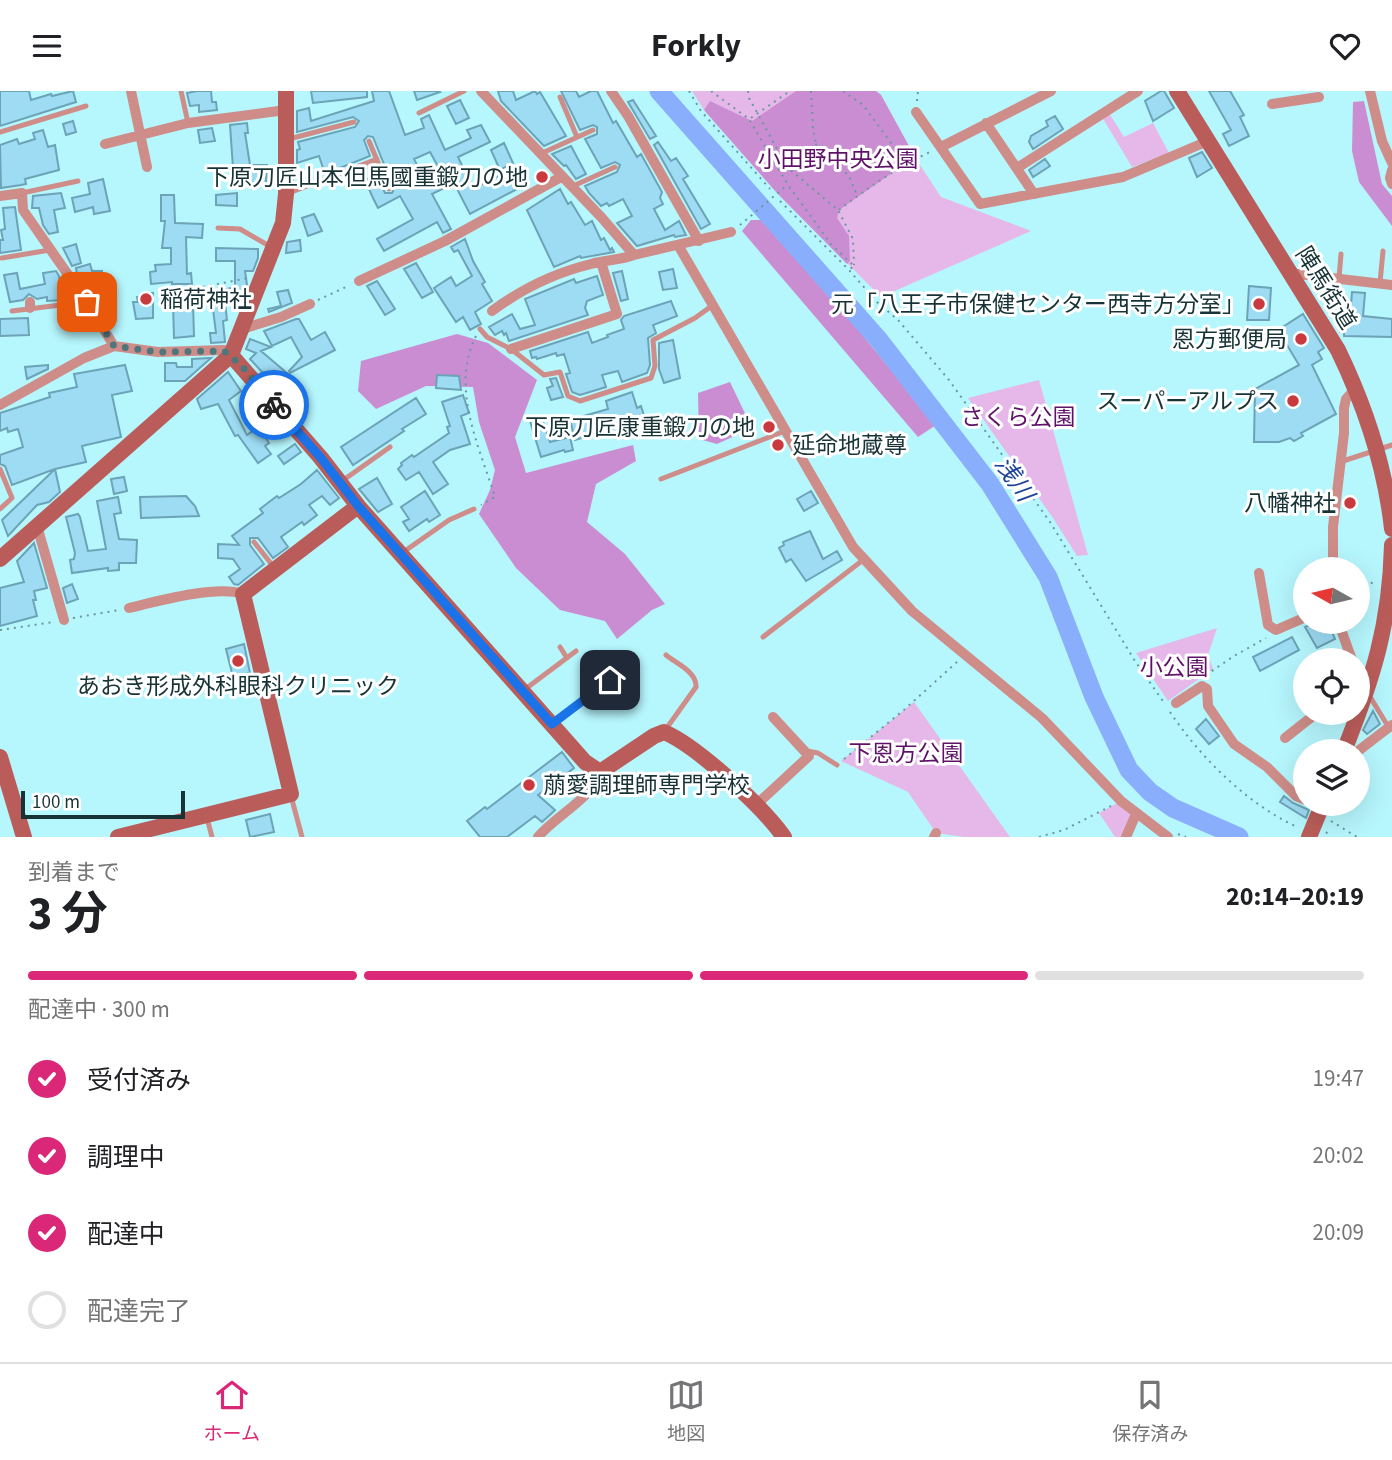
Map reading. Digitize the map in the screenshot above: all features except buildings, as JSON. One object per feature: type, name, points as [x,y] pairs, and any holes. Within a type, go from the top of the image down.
[{"type":"street","points":[[131,91],[147,167]]},
{"type":"street","points":[[0,559],[231,355],[283,223],[286,194],[286,91]]},
{"type":"street","points":[[481,91],[634,255]]},
{"type":"street","points":[[611,91],[699,241]]},
{"type":"street","points":[[941,148],[1051,91]]},
{"type":"street","points":[[1114,91],[1123,102]]},
{"type":"street","points":[[1017,168],[1138,91]]},
{"type":"street","name":"陣馬街道","points":[[1177,91],[1338,350],[1385,448],[1392,529]]},
{"type":"street","points":[[1370,91],[1382,141],[1392,163]]},
{"type":"street","points":[[1272,104],[1298,96],[1319,97]]},
{"type":"street","points":[[105,143],[188,123],[286,110]]},
{"type":"street","points":[[916,112],[981,204],[1123,177],[1208,141]]},
{"type":"street","points":[[986,123],[1034,194]]},
{"type":"street","points":[[1392,170],[1392,184]]},
{"type":"street","points":[[359,281],[444,241],[561,177]]},
{"type":"street","points":[[0,196],[22,193],[23,210],[114,346]]},
{"type":"street","points":[[492,311],[542,279],[601,262],[622,260],[731,232]]},
{"type":"street","points":[[678,246],[853,547],[912,611],[1042,718],[1121,801],[1136,814],[1173,835]]},
{"type":"street","points":[[511,349],[617,314],[601,262]]},
{"type":"street","points":[[1289,272],[1386,284]]},
{"type":"street","points":[[242,329],[281,317],[310,304]]},
{"type":"street","points":[[0,405],[84,358],[114,346],[158,352],[224,351],[231,355],[358,506],[524,690],[585,762],[600,772]]},
{"type":"street","points":[[1333,557],[1333,527],[1346,399],[1356,388]]},
{"type":"street","points":[[243,594],[358,506]]},
{"type":"street","points":[[37,526],[64,620]]},
{"type":"street","points":[[1370,671],[1382,639],[1392,545]]},
{"type":"street","points":[[1259,573],[1268,625],[1276,629],[1293,622]]},
{"type":"street","points":[[129,608],[231,590],[243,594]]},
{"type":"street","points":[[118,837],[291,794],[243,594]]},
{"type":"street","points":[[1172,702],[1202,686],[1207,689],[1208,706],[1234,744],[1267,767],[1293,793]]},
{"type":"street","points":[[756,805],[809,756],[773,717]]},
{"type":"street","points":[[1284,738],[1301,725]]},
{"type":"street","points":[[1370,742],[1390,727]]},
{"type":"street","points":[[538,837],[586,795],[597,782],[600,772],[664,732],[704,758],[773,821],[784,837]]},
{"type":"street","points":[[0,757],[24,837]]},
{"type":"street","points":[[1126,837],[1136,814]]},
{"type":"street","points":[[1307,834],[1317,816]]},
{"type":"lane","points":[[181,91],[188,123]]},
{"type":"lane","points":[[418,113],[464,91]]},
{"type":"lane","points":[[560,97],[578,137]]},
{"type":"lane","points":[[0,132],[86,106]]},
{"type":"lane","points":[[286,140],[354,122]]},
{"type":"lane","points":[[540,154],[593,130]]},
{"type":"lane","points":[[369,141],[389,189]]},
{"type":"lane","points":[[286,194],[377,159]]},
{"type":"lane","points":[[571,187],[615,167]]},
{"type":"lane","points":[[22,193],[78,181]]},
{"type":"lane","points":[[218,228],[240,229],[274,249]]},
{"type":"lane","points":[[2,258],[50,250]]},
{"type":"lane","points":[[1383,251],[1386,284]]},
{"type":"lane","points":[[1339,278],[1341,254]]},
{"type":"lane","points":[[12,311],[30,305],[87,302]]},
{"type":"lane","points":[[480,329],[487,337],[511,349],[544,375],[560,372],[568,397],[580,401],[650,378],[655,366],[653,340],[695,318],[713,305]]},
{"type":"lane","points":[[661,479],[785,431]]},
{"type":"lane","points":[[340,482],[390,447]]},
{"type":"lane","points":[[1340,462],[1385,448]]},
{"type":"lane","points":[[0,469],[12,498],[0,509]]},
{"type":"lane","points":[[401,553],[449,520],[474,509]]},
{"type":"lane","points":[[254,542],[275,569]]},
{"type":"lane","points":[[763,637],[864,559]]},
{"type":"lane","points":[[560,647],[567,658]]},
{"type":"lane","points":[[524,690],[576,651]]},
{"type":"lane","points":[[664,732],[696,687],[697,681],[666,655]]},
{"type":"lane","points":[[552,724],[610,680]]},
{"type":"lane","points":[[589,682],[596,691]]},
{"type":"lane","points":[[1370,696],[1390,727]]},
{"type":"lane","points":[[804,750],[818,753],[837,765]]},
{"type":"lane","points":[[291,794],[302,837]]},
{"type":"lane","points":[[207,815],[212,837]]},
{"type":"path","points":[[689,91],[701,111],[770,189]]},
{"type":"path","points":[[711,91],[749,119],[788,185],[831,244],[854,266]]},
{"type":"path","points":[[748,91],[748,98],[787,167],[838,210],[853,239],[854,266]]},
{"type":"path","points":[[749,119],[790,91]]},
{"type":"path","points":[[811,91],[813,129],[817,144],[849,176],[857,196]]},
{"type":"path","points":[[843,91],[863,105],[906,163]]},
{"type":"path","points":[[787,167],[817,144]]},
{"type":"path","points":[[838,210],[906,163],[941,148]]},
{"type":"path","points":[[731,232],[788,185]]},
{"type":"path","points":[[780,201],[877,302],[898,320],[948,380],[1050,522],[1135,661],[1186,735],[1242,792],[1307,834]]},
{"type":"path","points":[[849,270],[854,266]]},
{"type":"path","points":[[162,295],[263,277]]},
{"type":"path","points":[[330,295],[359,281]]},
{"type":"path","points":[[474,509],[495,497],[475,442],[464,370],[480,329]]},
{"type":"path","points":[[1370,583],[1391,573]]},
{"type":"path","points":[[0,629],[32,624],[35,626],[129,608]]},
{"type":"path","points":[[1204,677],[1234,656],[1263,641],[1276,629]]},
{"type":"path","points":[[837,765],[965,655]]},
{"type":"path","points":[[1164,703],[1172,702]]},
{"type":"path","points":[[1039,837],[1064,830],[1121,801]]},
{"type":"path","points":[[1330,816],[1357,837]]},
{"type":"path","points":[[1173,835],[1186,837]]},
{"type":"green space","name":"小田野中央公園","points":[[692,91],[876,91],[881,95],[916,159],[941,197],[1031,231],[881,297],[777,193],[704,110]]},
{"type":"green space","points":[[796,91],[876,91],[881,95],[915,157],[839,210],[837,218],[849,236],[850,261],[847,264],[777,193],[704,110],[710,101],[752,121]]},
{"type":"green space","points":[[1364,101],[1382,184],[1392,196],[1392,226],[1359,182],[1352,151],[1353,102]]},
{"type":"green space","points":[[1109,113],[1124,137],[1153,123],[1169,153],[1132,167],[1102,117]]},
{"type":"green space","points":[[751,220],[763,220],[936,425],[918,437],[742,231]]},
{"type":"green space","points":[[457,334],[488,343],[537,380],[515,437],[526,473],[633,445],[636,461],[596,484],[587,522],[625,554],[665,604],[652,610],[617,639],[605,621],[560,610],[516,568],[479,514],[490,490],[495,470],[479,422],[473,387],[426,386],[376,409],[358,391],[361,361]]},
{"type":"green space","name":"さくら公園","points":[[1039,380],[1088,555],[1077,556],[968,398]]},
{"type":"green space","points":[[730,382],[752,428],[717,444],[699,439],[698,393]]},
{"type":"green space","name":"小公園","points":[[1217,628],[1208,655],[1213,669],[1168,701],[1136,653]]},
{"type":"green space","name":"下恩方公園","points":[[914,702],[1010,837],[964,837],[936,833],[908,792],[841,761]]},
{"type":"green space","points":[[1121,801],[1136,814],[1126,837],[1115,837],[1099,813]]},
{"type":"waterway","name":"浅川","points":[[659,91],[879,340],[990,484],[1048,577],[1094,697],[1129,770],[1150,792],[1173,808],[1239,837]]},
{"type":"way so far","points":[[87,302],[114,346],[158,352],[224,351],[241,365],[274,405]]},
{"type":"place","name":"下原刀匠山本但馬國重鍛刀の地","points":[[542,177]]},
{"type":"place","name":"稲荷神社","points":[[146,299]]},
{"type":"place","name":"元「八王子市保健センター西寺方分室」","points":[[1259,304]]},
{"type":"place","name":"恩方郵便局","points":[[1301,339]]},
{"type":"place","name":"スーパーアルプス","points":[[1293,401]]},
{"type":"place","name":"下原刀匠康重鍛刀の地","points":[[769,427]]},
{"type":"place","name":"延命地蔵尊","points":[[778,445]]},
{"type":"place","name":"八幡神社","points":[[1350,503]]},
{"type":"place","name":"あおき形成外科眼科クリニック","points":[[238,661]]},
{"type":"place","name":"萠愛調理師専門学校","points":[[529,785]]},
{"type":"route","points":[[274,405],[321,458],[358,506],[552,724],[610,680]]}]
